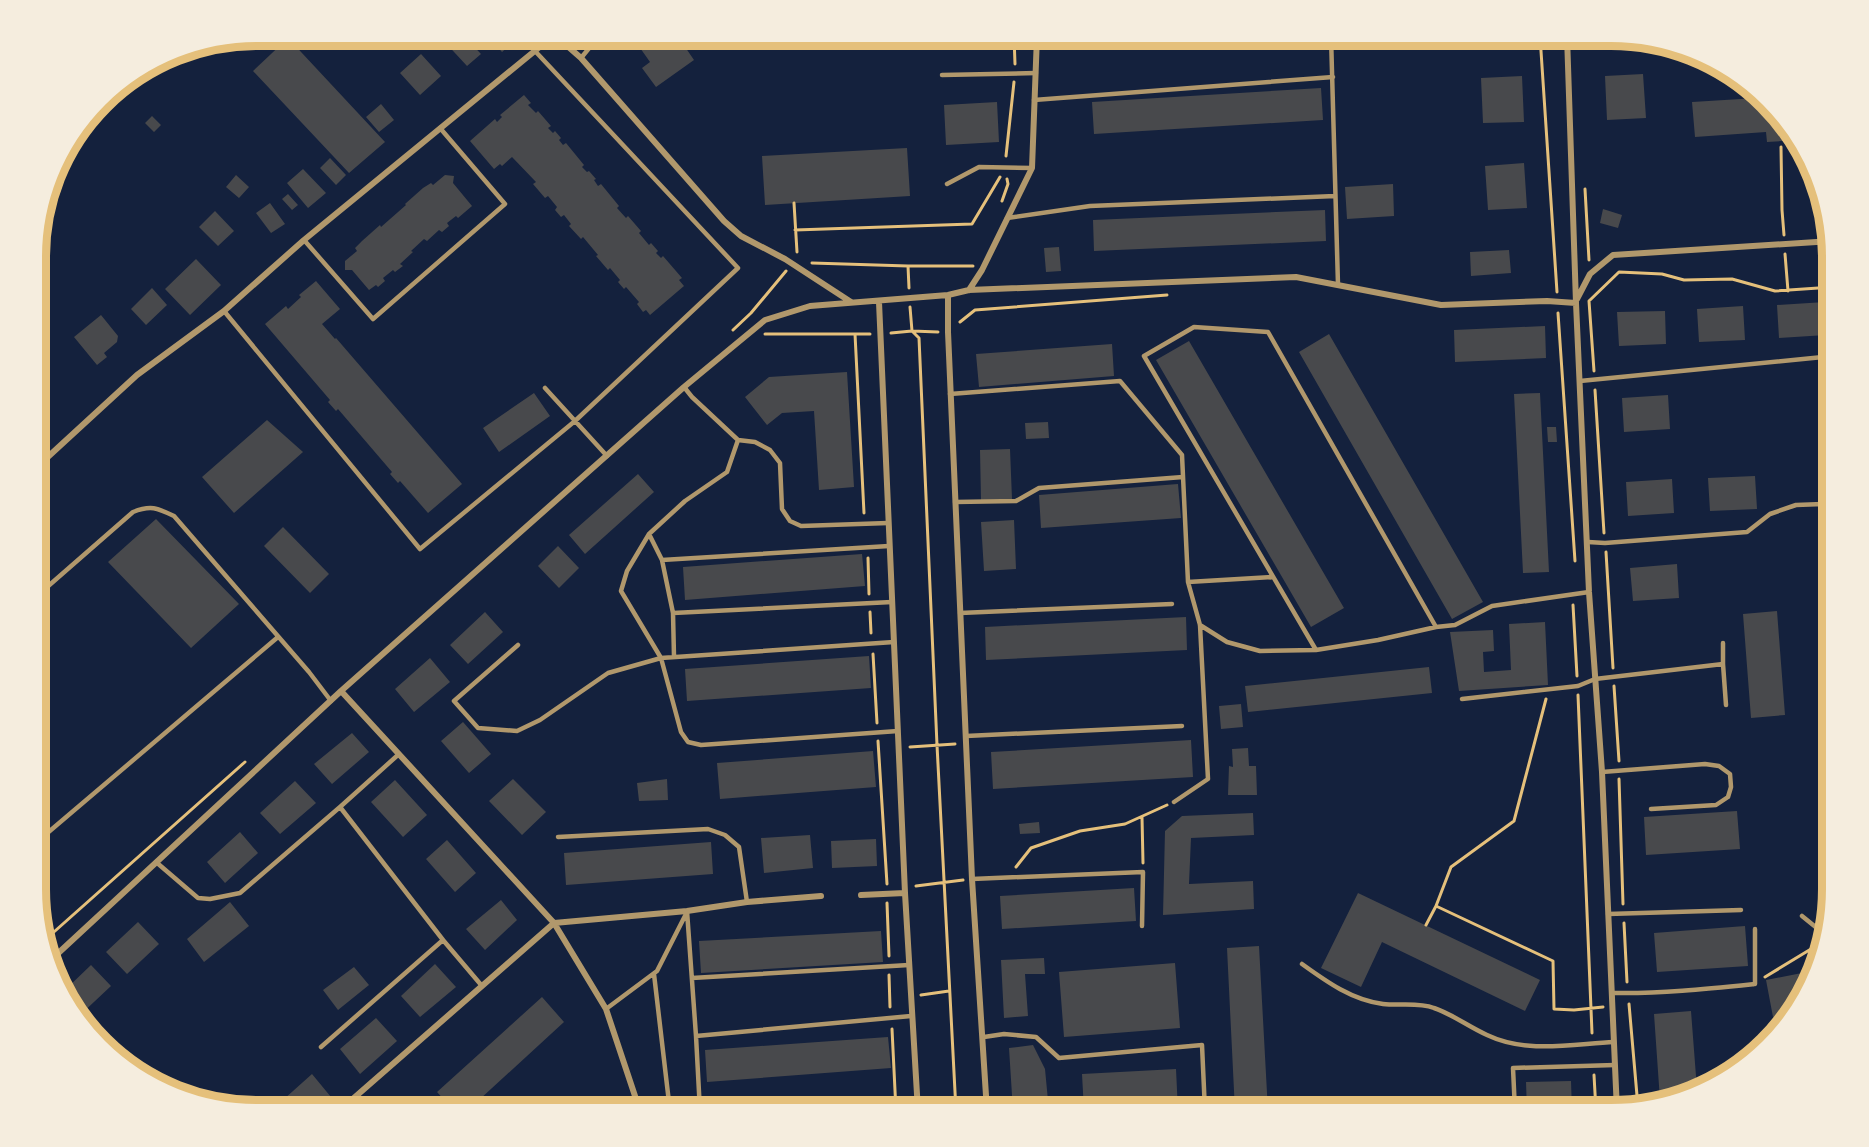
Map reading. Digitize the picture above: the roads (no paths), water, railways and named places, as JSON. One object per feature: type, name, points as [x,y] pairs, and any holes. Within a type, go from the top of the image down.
[{"type":"street","points":[[969,290],[982,270],[1032,168],[1037,46]]},
{"type":"street","points":[[1567,46],[1576,313],[1589,592],[1602,772],[1617,1100]]},
{"type":"street","points":[[46,459],[137,375],[224,311],[304,240],[541,47]]},
{"type":"street","points":[[568,47],[581,58],[724,221],[741,236],[784,259],[851,302]]},
{"type":"street","points":[[1576,303],[1590,274],[1613,255],[1822,242]]},
{"type":"street","points":[[57,954],[341,692],[684,387],[765,320],[810,306],[910,299],[969,290],[1296,277],[1441,305],[1547,301],[1576,303]]},
{"type":"street","points":[[948,295],[972,879],[987,1100]]},
{"type":"street","points":[[879,302],[911,1016],[917,1100]]},
{"type":"street","points":[[341,692],[554,923],[606,1009],[636,1100]]},
{"type":"street","points":[[861,895],[905,890]]},
{"type":"street","points":[[352,1100],[554,923],[821,896]]},
{"type":"lane","points":[[1331,46],[1338,285]]},
{"type":"lane","points":[[581,58],[590,47]]},
{"type":"lane","points":[[224,311],[420,549],[575,421],[738,268],[535,51]]},
{"type":"lane","points":[[942,75],[1036,73]]},
{"type":"lane","points":[[1034,100],[1333,77]]},
{"type":"lane","points":[[304,240],[373,319],[505,204],[440,128]]},
{"type":"lane","points":[[947,184],[979,167],[1032,168]]},
{"type":"lane","points":[[1007,218],[1090,206],[1335,196]]},
{"type":"lane","points":[[1316,650],[1144,356],[1194,327],[1268,332],[1436,627]]},
{"type":"lane","points":[[1580,381],[1822,357]]},
{"type":"lane","points":[[951,394],[1120,381],[1182,455],[1188,582],[1200,625],[1208,779],[1174,802]]},
{"type":"lane","points":[[684,387],[738,440],[756,442],[770,450],[780,463],[782,509],[790,521],[801,526],[888,523]]},
{"type":"lane","points":[[545,388],[607,456]]},
{"type":"lane","points":[[738,440],[728,472],[685,501],[649,534],[627,571],[621,591],[661,658],[681,732],[688,742],[701,745],[898,731]]},
{"type":"lane","points":[[955,502],[1016,501],[1039,488],[1183,477]]},
{"type":"lane","points":[[1588,542],[1605,543],[1747,532],[1770,514],[1796,505],[1822,504]]},
{"type":"lane","points":[[46,589],[133,512],[147,507],[159,509],[174,516],[332,701]]},
{"type":"lane","points":[[649,534],[662,560],[673,613],[674,657]]},
{"type":"lane","points":[[662,560],[889,546]]},
{"type":"lane","points":[[1188,582],[1273,577]]},
{"type":"lane","points":[[1200,625],[1227,642],[1260,651],[1316,650],[1455,625],[1492,606],[1589,592]]},
{"type":"lane","points":[[673,613],[892,602]]},
{"type":"lane","points":[[960,613],[1172,604]]},
{"type":"lane","points":[[46,834],[278,637]]},
{"type":"lane","points":[[518,645],[454,701],[477,728],[517,731],[540,720],[608,673],[661,658],[894,642]]},
{"type":"lane","points":[[1723,643],[1726,705]]},
{"type":"lane","points":[[1462,699],[1548,691],[1578,686],[1595,679],[1723,664]]},
{"type":"lane","points":[[966,736],[1182,726]]},
{"type":"lane","points":[[156,862],[198,898],[210,899],[240,893],[399,753]]},
{"type":"lane","points":[[1602,772],[1705,764],[1719,766],[1730,774],[1731,787],[1728,797],[1716,805],[1652,809]]},
{"type":"lane","points":[[339,807],[482,986]]},
{"type":"lane","points":[[558,837],[708,829],[725,835],[738,848],[747,902]]},
{"type":"lane","points":[[972,879],[1143,872],[1143,926]]},
{"type":"lane","points":[[1608,914],[1741,910]]},
{"type":"lane","points":[[606,1009],[657,971],[687,911]]},
{"type":"lane","points":[[687,911],[699,1100]]},
{"type":"lane","points":[[1802,916],[1819,928]]},
{"type":"lane","points":[[1612,993],[1712,989],[1755,984],[1755,929]]},
{"type":"lane","points":[[321,1047],[443,940]]},
{"type":"lane","points":[[1302,964],[1330,984],[1356,998],[1384,1004],[1433,1007],[1508,1043],[1553,1047],[1614,1042]]},
{"type":"lane","points":[[692,978],[909,965]]},
{"type":"lane","points":[[654,974],[669,1100]]},
{"type":"lane","points":[[696,1036],[911,1016]]},
{"type":"lane","points":[[984,1037],[1004,1034],[1036,1037],[1059,1058],[1202,1046],[1204,1100]]},
{"type":"lane","points":[[1515,1100],[1514,1068],[1615,1065]]}]
